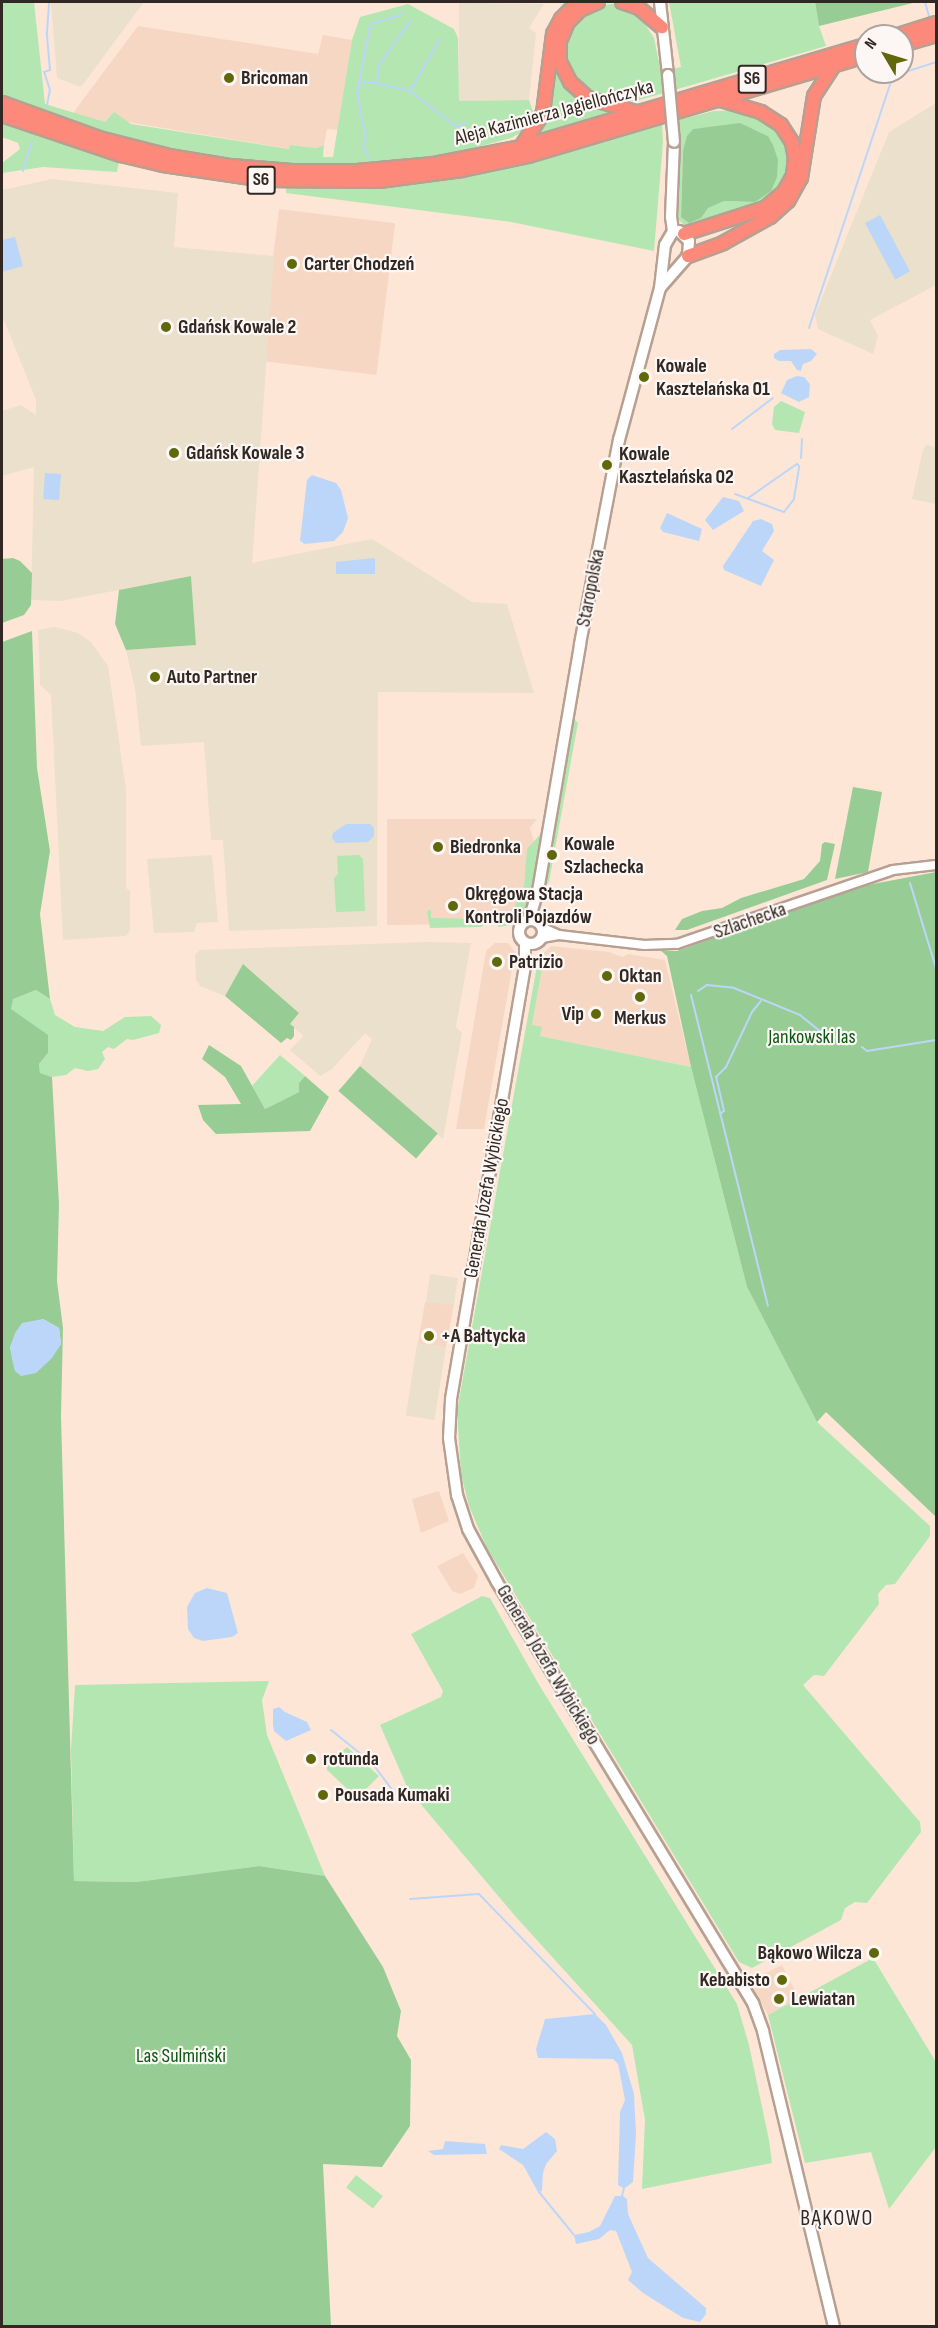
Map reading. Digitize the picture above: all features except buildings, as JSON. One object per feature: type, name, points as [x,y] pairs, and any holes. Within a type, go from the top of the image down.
[{"type":"highway","points":[[521,147],[543,112],[553,34],[567,10],[578,2]]},
{"type":"highway","points":[[598,2],[573,16],[563,31],[559,51],[564,73],[570,82],[588,98],[638,113]]},
{"type":"highway","points":[[622,2],[639,8],[662,27]]},
{"type":"highway","points":[[914,30],[936,23]]},
{"type":"highway","points":[[914,41],[936,35]]},
{"type":"highway","name":"Aleja Kazimierza Jagiellończyka","points":[[2,103],[99,138],[150,152],[222,165],[292,171],[398,168],[521,147],[854,49]]},
{"type":"highway","name":"Aleja Kazimierza Jagiellończyka","points":[[2,115],[121,156],[163,165],[255,179],[330,183],[379,181],[462,170],[545,151],[854,59]]},
{"type":"highway","points":[[685,259],[723,243],[770,217],[788,201],[801,178],[814,96],[834,65]]},
{"type":"highway","points":[[679,233],[765,208],[784,192],[793,176],[795,158],[792,142],[781,125],[761,112],[720,99]]},
{"type":"main road","points":[[660,2],[674,142],[671,217],[679,233],[689,241],[685,259],[673,262],[665,256],[666,239],[679,233]]},
{"type":"main road","name":"Staropolska","points":[[535,932],[538,891],[615,461],[660,288],[665,256]]},
{"type":"main road","name":"Staropolska","points":[[660,288],[678,270],[685,259]]},
{"type":"main road","name":"Generała Józefa Wybickiego","points":[[535,932],[525,966],[451,1400],[449,1438],[457,1495],[468,1529],[497,1582],[753,2003],[774,2073],[834,2326]]},
{"type":"street","name":"Szlachecka","points":[[535,932],[644,945],[677,944],[893,870],[936,865]]},
{"type":"shaded area","points":[[51,2],[144,2],[81,87],[57,78]]},
{"type":"shaded area","points":[[459,3],[544,4],[529,28],[536,33],[529,100],[459,101]]},
{"type":"shaded area","points":[[138,26],[318,54],[323,35],[352,40],[338,130],[327,129],[324,145],[317,148],[291,145],[290,149],[127,122],[106,123],[73,113]]},
{"type":"shaded area","points":[[936,103],[936,285],[870,320],[878,336],[873,354],[818,329],[815,315],[889,132]]},
{"type":"shaded area","points":[[52,179],[178,193],[174,247],[274,256],[252,563],[372,539],[472,602],[507,604],[534,693],[378,692],[377,926],[229,931],[223,840],[211,840],[204,742],[141,746],[135,689],[126,650],[196,645],[191,576],[61,601],[31,600],[34,467],[2,476],[2,411],[21,405],[36,415],[36,400],[2,315],[2,190]]},
{"type":"shaded area","points":[[279,209],[395,223],[376,375],[260,361]]},
{"type":"shaded area","points":[[926,445],[936,447],[936,504],[912,499]]},
{"type":"shaded area","points":[[55,627],[78,633],[91,642],[108,666],[126,789],[126,888],[130,891],[130,931],[126,936],[63,940],[51,695],[40,685],[38,630]]},
{"type":"shaded area","points":[[387,819],[537,819],[530,828],[534,842],[524,902],[511,920],[500,924],[387,925]]},
{"type":"shaded area","points":[[212,855],[218,922],[197,923],[194,932],[154,933],[147,859]]},
{"type":"shaded area","points":[[426,942],[471,943],[456,1027],[462,1033],[443,1139],[360,1066],[372,1039],[365,1033],[332,1069],[320,1076],[290,1050],[303,1036],[290,1024],[299,1013],[244,965],[225,996],[200,986],[196,980],[195,955],[200,950]]},
{"type":"shaded area","points":[[495,943],[508,943],[515,952],[484,1129],[456,1129],[486,951]]},
{"type":"shaded area","points":[[551,946],[609,952],[623,957],[628,954],[665,960],[691,1067],[540,1036],[532,1025],[545,952]]},
{"type":"shaded area","points":[[430,1274],[458,1278],[454,1306],[426,1302]]},
{"type":"shaded area","points":[[425,1302],[454,1304],[446,1347],[417,1348]]},
{"type":"shaded area","points":[[417,1342],[446,1347],[434,1420],[406,1416]]},
{"type":"shaded area","points":[[439,1491],[449,1521],[421,1533],[412,1499]]},
{"type":"shaded area","points":[[463,1553],[478,1576],[474,1588],[460,1594],[452,1591],[437,1566]]},
{"type":"shaded area","points":[[782,1965],[799,1998],[768,2015],[754,1990],[758,1977]]},
{"type":"green space","points":[[2,2],[34,2],[45,104],[105,122],[114,112],[131,124],[289,149],[290,145],[317,148],[324,145],[323,157],[333,157],[352,40],[360,17],[408,4],[454,29],[458,38],[459,101],[529,100],[535,117],[525,130],[511,138],[451,154],[358,164],[244,163],[170,152],[95,131],[2,97]]},
{"type":"green space","points":[[669,2],[815,2],[819,26],[826,46],[636,101],[610,100],[589,92],[573,78],[564,56],[570,28],[582,14],[602,5],[614,4],[642,16],[641,18],[654,38],[661,72],[681,67]]},
{"type":"green space","points":[[815,2],[917,2],[819,26]]},
{"type":"green space","points":[[554,51],[560,75],[566,85],[586,102],[618,111],[531,136]]},
{"type":"green space","points":[[714,111],[752,112],[782,133],[792,158],[785,185],[763,205],[691,227],[684,225],[678,219],[677,211],[678,120]],"holes":[[[717,127],[757,131],[768,136],[755,202],[724,201],[681,217],[683,151],[693,129]]]},
{"type":"green space","points":[[2,122],[119,162],[117,172],[43,167],[2,173],[2,163],[20,149],[18,143],[2,137]]},
{"type":"green space","points":[[662,123],[663,142],[654,251],[511,222],[286,193],[286,188],[379,188],[463,177],[563,154]]},
{"type":"green space","points":[[740,123],[768,136],[773,145],[778,160],[777,177],[771,191],[755,202],[724,201],[708,208],[701,218],[689,223],[681,217],[683,151],[687,136],[693,129]]},
{"type":"green space","points":[[781,401],[805,412],[799,433],[775,430],[772,424],[774,407]]},
{"type":"green space","points":[[13,558],[20,561],[32,573],[31,605],[24,615],[2,623],[2,559]]},
{"type":"green space","points":[[191,576],[196,645],[126,650],[115,624],[119,590]]},
{"type":"green space","name":"Las Sulmiński","points":[[32,631],[37,768],[50,851],[40,914],[50,999],[36,990],[13,999],[11,1009],[48,1035],[48,1053],[39,1064],[40,1073],[52,1077],[59,1204],[57,1281],[63,1328],[61,1416],[74,1881],[136,1882],[259,1866],[325,1876],[383,1967],[401,2011],[397,2036],[411,2060],[410,2126],[382,2167],[323,2164],[331,2326],[2,2326],[2,642]],"holes":[[[43,1319],[59,1328],[61,1344],[46,1363],[15,1370],[10,1347]]]},
{"type":"green space","points":[[574,719],[578,723],[549,882],[544,887],[544,876],[551,860],[554,841],[553,827],[571,722]]},
{"type":"green space","points":[[853,787],[882,792],[868,872],[835,879]]},
{"type":"green space","points":[[545,829],[531,904],[525,917],[515,924],[499,927],[495,924],[508,921],[524,887],[527,849]]},
{"type":"green space","points":[[825,842],[835,844],[827,880],[687,930],[675,930],[682,919],[702,911],[722,908],[741,898],[804,879],[820,861],[822,844]]},
{"type":"green space","points":[[359,855],[363,859],[365,911],[336,912],[334,878],[338,874],[337,856]]},
{"type":"green space","name":"Jankowski las","points":[[936,872],[936,1517],[826,1412],[817,1422],[747,1287],[691,1067],[667,956],[660,950],[677,951],[857,887]]},
{"type":"green space","points":[[431,910],[431,918],[482,919],[485,924],[481,927],[430,928],[427,911]]},
{"type":"green space","points":[[545,952],[532,1025],[542,1027],[540,1036],[691,1067],[747,1287],[817,1422],[930,1526],[930,1536],[895,1584],[886,1585],[878,1594],[879,1604],[824,1676],[814,1675],[803,1685],[920,1822],[921,1832],[867,1903],[855,1902],[845,1908],[841,1920],[752,1968],[739,1962],[487,1548],[469,1506],[461,1474],[457,1411],[538,960]]},
{"type":"green space","points":[[243,964],[299,1013],[290,1024],[294,1027],[294,1036],[291,1040],[287,1038],[281,1043],[225,996]]},
{"type":"green space","points":[[36,990],[50,999],[55,1015],[75,1027],[103,1031],[125,1017],[151,1016],[161,1025],[159,1033],[133,1040],[127,1039],[114,1049],[108,1047],[102,1052],[105,1059],[98,1069],[88,1071],[75,1068],[66,1075],[52,1077],[40,1073],[39,1064],[48,1053],[11,1009],[12,999]]},
{"type":"green space","points":[[209,1045],[241,1066],[265,1109],[299,1092],[299,1083],[305,1076],[329,1097],[310,1131],[216,1134],[203,1120],[198,1105],[241,1104],[225,1077],[202,1059]]},
{"type":"green space","points":[[280,1055],[305,1076],[299,1083],[299,1092],[265,1109],[252,1086]]},
{"type":"green space","points":[[360,1066],[438,1134],[416,1158],[338,1091]]},
{"type":"green space","points":[[482,1596],[490,1598],[538,1683],[737,2004],[749,2045],[772,2163],[642,2189],[645,2120],[632,2045],[516,1917],[408,1789],[380,1725],[441,1697],[443,1691],[411,1634]]},
{"type":"green space","points":[[269,1681],[262,1700],[267,1735],[325,1876],[259,1866],[136,1882],[74,1881],[71,1749],[75,1685]]},
{"type":"green space","points":[[347,1747],[379,1776],[357,1798],[327,1770],[327,1764]]},
{"type":"green space","points":[[873,1958],[936,2062],[936,2147],[889,2209],[871,2152],[805,2163],[768,2015]]},
{"type":"green space","points":[[356,2175],[383,2196],[373,2209],[346,2188]]},
{"type":"water","points":[[880,215],[910,272],[895,279],[865,223]]},
{"type":"water","points":[[15,237],[23,266],[2,272],[2,240]]},
{"type":"water","points":[[811,349],[817,354],[811,361],[803,364],[801,371],[797,370],[791,361],[779,361],[774,358],[774,354],[780,350]]},
{"type":"water","points":[[797,376],[804,377],[810,384],[809,397],[799,402],[781,393],[787,380]]},
{"type":"water","points":[[45,473],[61,474],[59,500],[43,499]]},
{"type":"water","points":[[312,475],[336,483],[341,490],[348,518],[343,532],[334,541],[305,544],[300,541],[307,480]]},
{"type":"water","points":[[723,497],[739,501],[744,511],[713,530],[705,520]]},
{"type":"water","points":[[667,513],[702,529],[699,541],[663,532],[660,528]]},
{"type":"water","points":[[761,519],[772,524],[774,531],[762,551],[774,560],[761,586],[724,570],[723,566],[753,521]]},
{"type":"water","points":[[375,558],[375,574],[336,574],[336,562]]},
{"type":"water","points":[[346,824],[370,824],[374,828],[374,836],[368,842],[336,843],[332,838],[333,833]]},
{"type":"water","points":[[43,1319],[59,1328],[61,1344],[52,1358],[36,1373],[21,1376],[15,1371],[10,1347],[15,1333],[22,1323]]},
{"type":"water","points":[[207,1588],[227,1593],[238,1633],[232,1637],[203,1641],[194,1638],[188,1629],[187,1607],[195,1593]]},
{"type":"water","points":[[279,1707],[307,1722],[311,1730],[286,1741],[274,1731],[273,1709]]},
{"type":"water","points":[[595,2014],[606,2025],[622,2053],[634,2094],[636,2134],[633,2182],[625,2188],[623,2196],[627,2199],[628,2214],[648,2258],[706,2308],[706,2314],[700,2322],[683,2318],[643,2293],[628,2280],[632,2272],[616,2231],[610,2230],[599,2239],[576,2244],[574,2235],[589,2232],[600,2226],[615,2196],[621,2196],[623,2188],[618,2185],[620,2112],[625,2100],[618,2064],[613,2059],[538,2058],[536,2049],[545,2019]]},
{"type":"water","points":[[546,2132],[555,2139],[557,2151],[546,2164],[542,2191],[538,2192],[523,2165],[499,2149],[501,2145],[523,2149]]},
{"type":"water","points":[[445,2141],[485,2144],[487,2154],[434,2155],[428,2151],[443,2149]]},
{"type":"waterway","points":[[47,105],[50,90],[44,72],[50,70],[47,32],[49,2]]},
{"type":"waterway","points":[[925,2],[929,16]]},
{"type":"waterway","points":[[369,158],[363,145],[366,139],[357,93],[370,27],[371,24],[404,14]]},
{"type":"waterway","points":[[377,82],[379,65],[411,20]]},
{"type":"waterway","points":[[410,91],[440,39]]},
{"type":"waterway","points":[[809,328],[893,76],[936,62]]},
{"type":"waterway","points":[[360,83],[377,83],[410,91],[455,126],[467,123]]},
{"type":"waterway","points":[[23,171],[32,142]]},
{"type":"waterway","points":[[732,429],[773,398]]},
{"type":"waterway","points":[[801,458],[802,439]]},
{"type":"waterway","points":[[735,494],[784,512],[794,499],[799,466],[797,464],[748,498]]},
{"type":"waterway","points":[[910,883],[936,968]]},
{"type":"waterway","points":[[698,991],[707,985],[734,988],[800,1015],[820,1031],[843,1041]]},
{"type":"waterway","points":[[691,995],[768,1306]]},
{"type":"waterway","points":[[720,1114],[724,1111],[716,1077],[726,1067],[752,1012],[761,1001]]},
{"type":"waterway","points":[[862,1047],[867,1051],[936,1040]]},
{"type":"waterway","points":[[331,1730],[372,1763],[393,1791]]},
{"type":"waterway","points":[[410,1899],[479,1894],[595,2014]]},
{"type":"waterway","points":[[539,2192],[574,2235]]},
{"type":"place","name":"Bricoman","points":[[229,78]]},
{"type":"place","name":"Carter Chodzeń","points":[[292,264]]},
{"type":"place","name":"Gdańsk Kowale 2","points":[[166,327]]},
{"type":"place","name":"Kowale Kasztelańska 01","points":[[644,377]]},
{"type":"place","name":"Gdańsk Kowale 3","points":[[174,453]]},
{"type":"place","name":"Kowale Kasztelańska 02","points":[[607,465]]},
{"type":"place","name":"Auto Partner","points":[[155,677]]},
{"type":"place","name":"Biedronka","points":[[438,847]]},
{"type":"place","name":"Kowale Szlachecka","points":[[552,855]]},
{"type":"place","name":"Okręgowa Stacja Kontroli Pojazdów","points":[[453,906]]},
{"type":"place","name":"Patrizio","points":[[497,962]]},
{"type":"place","name":"Oktan","points":[[607,976]]},
{"type":"place","name":"Merkus","points":[[640,997]]},
{"type":"place","name":"Vip","points":[[596,1014]]},
{"type":"place","name":"+A Bałtycka","points":[[429,1336]]},
{"type":"place","name":"rotunda","points":[[311,1759]]},
{"type":"place","name":"Pousada Kumaki","points":[[323,1795]]},
{"type":"place","name":"Bąkowo Wilcza","points":[[874,1953]]},
{"type":"place","name":"Kebabisto","points":[[782,1980]]},
{"type":"place","name":"Lewiatan","points":[[779,1999]]},
{"type":"district","name":"BĄKOWO","points":[[837,2219]]}]
